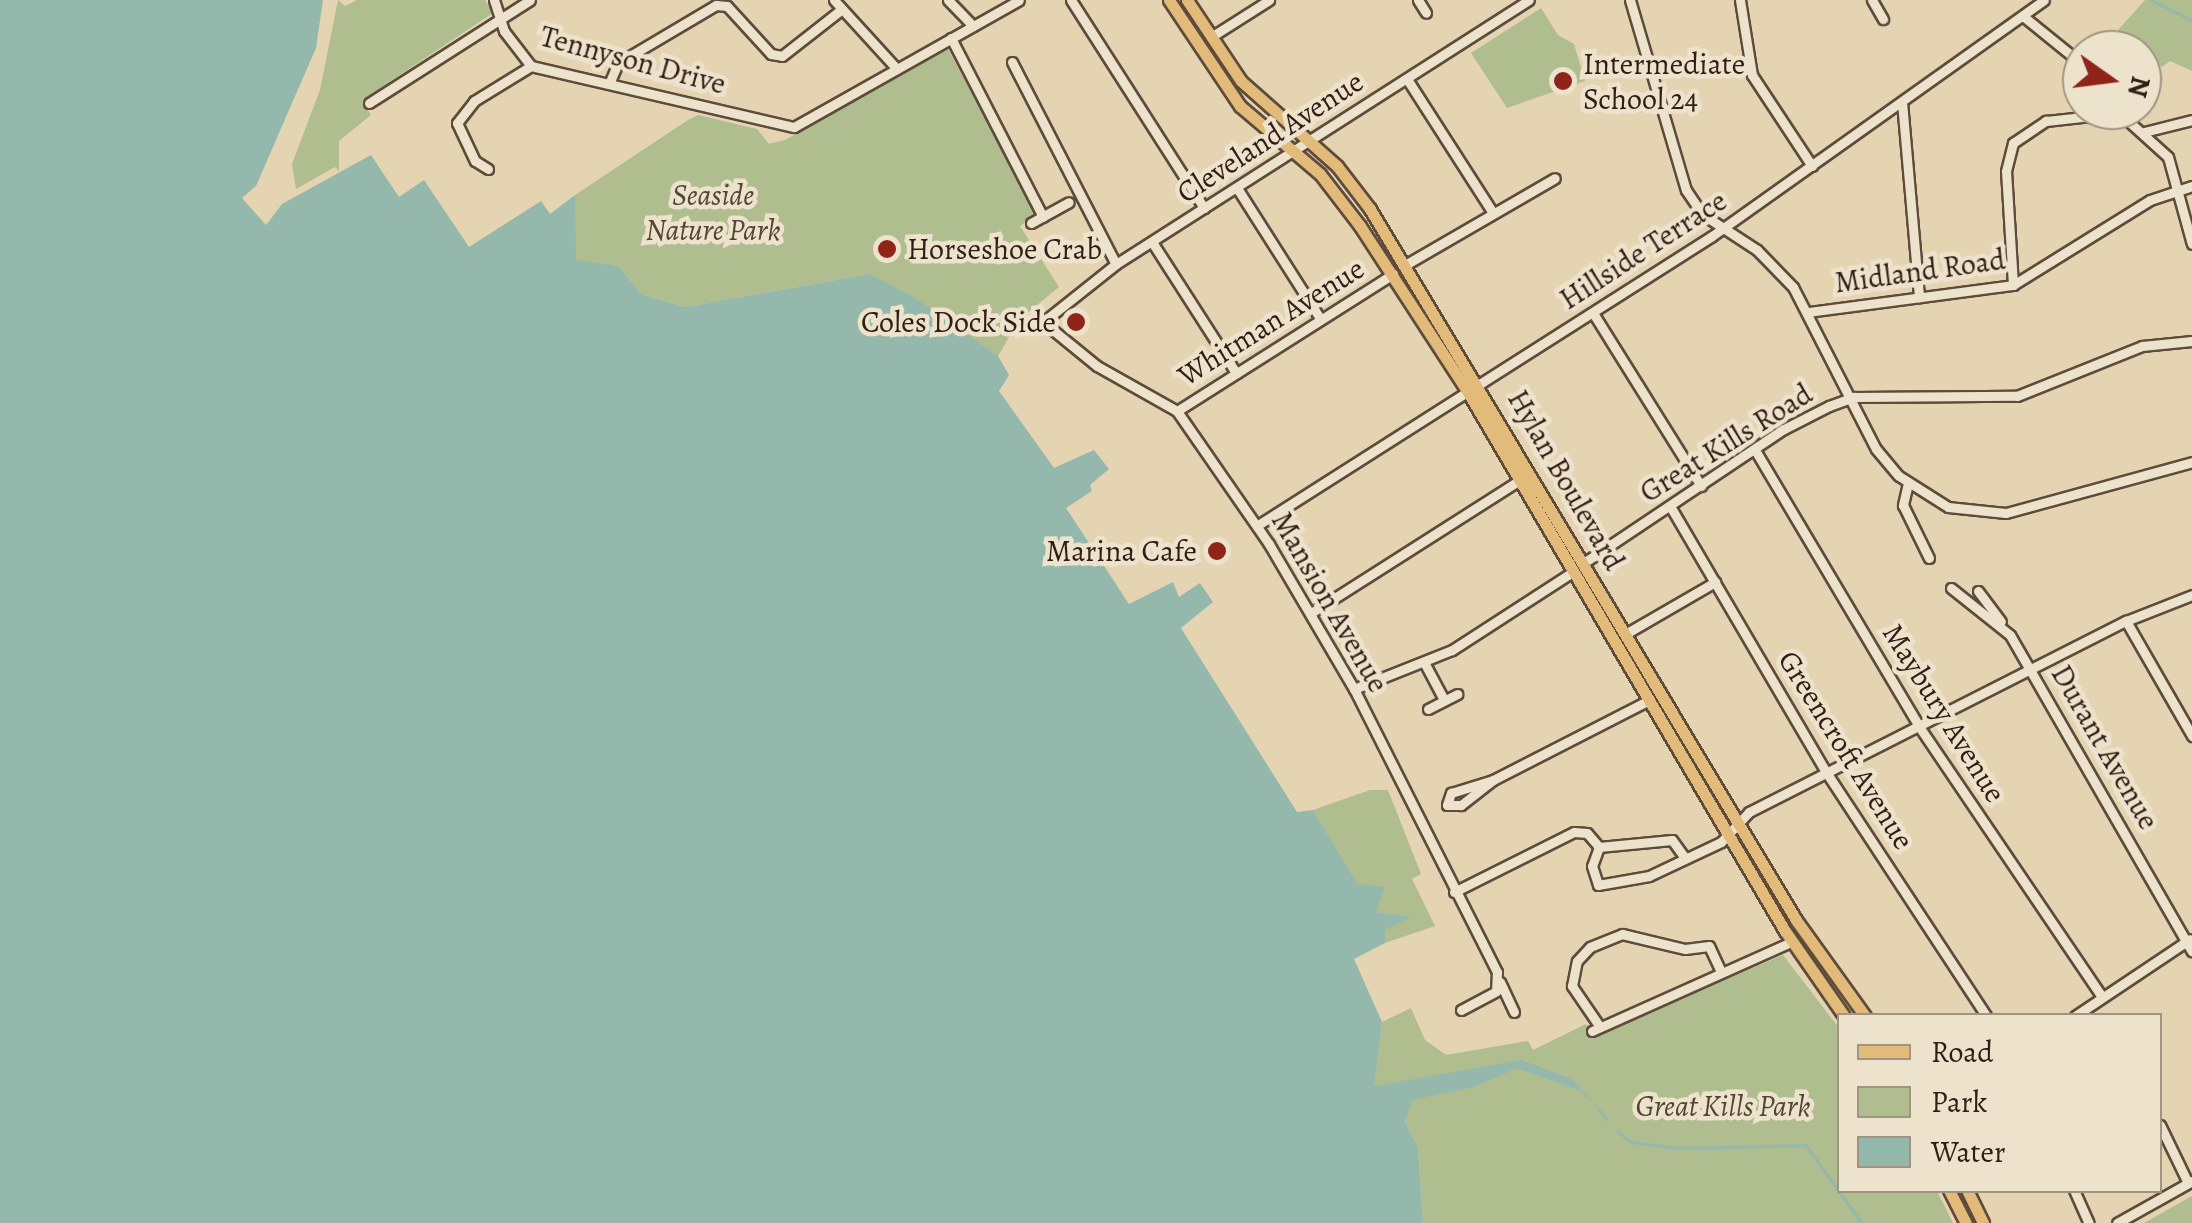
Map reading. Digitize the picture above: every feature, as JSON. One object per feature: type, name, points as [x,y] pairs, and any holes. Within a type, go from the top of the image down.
[{"type":"main road","name":"Hylan Boulevard","points":[[1169,0],[1233,98],[1336,192],[1392,274],[1469,394],[1791,942],[1842,1013]]},
{"type":"main road","name":"Hylan Boulevard","points":[[1187,0],[1250,91],[1354,186],[1482,386],[1803,932],[1864,1013]]},
{"type":"main road","points":[[1951,1193],[1966,1223]]},
{"type":"main road","points":[[1968,1193],[1983,1223]]},
{"type":"street","name":"Tennyson Drive","points":[[494,0],[503,17],[504,31],[532,66],[794,127],[897,68]]},
{"type":"street","points":[[369,104],[530,0]]},
{"type":"street","points":[[834,0],[897,68],[1019,0]]},
{"type":"street","points":[[948,0],[972,26]]},
{"type":"street","points":[[1071,0],[1204,208]]},
{"type":"street","points":[[1211,37],[1270,0]]},
{"type":"street","points":[[1418,0],[1426,13]]},
{"type":"street","name":"Cleveland Avenue","points":[[1043,322],[1116,264],[1529,0]]},
{"type":"street","points":[[1630,0],[1686,190],[1722,229],[1772,262],[1808,312],[1854,397],[1876,449],[1908,483],[1948,507],[2006,513],[2192,462]]},
{"type":"street","points":[[1740,0],[1752,76],[1812,166]]},
{"type":"street","points":[[1872,0],[1883,19]]},
{"type":"street","name":"Hillside Terrace","points":[[1258,526],[1722,229],[2044,0]]},
{"type":"street","points":[[609,84],[618,64],[716,5],[727,6],[771,54],[782,56],[842,9]]},
{"type":"street","points":[[2023,16],[2062,48]]},
{"type":"street","points":[[951,38],[1043,216]]},
{"type":"street","points":[[1012,62],[1116,264]]},
{"type":"street","points":[[488,169],[475,161],[457,123],[474,102],[532,66]]},
{"type":"street","points":[[1407,78],[1491,210]]},
{"type":"street","points":[[1902,102],[1918,296]]},
{"type":"street","points":[[2014,285],[2006,171],[2013,143],[2046,121],[2062,119]]},
{"type":"street","points":[[2144,132],[2192,120]]},
{"type":"street","points":[[2141,130],[2168,157],[2192,244]]},
{"type":"street","name":"Whitman Avenue","points":[[1406,265],[1491,210],[1555,178]]},
{"type":"street","name":"Midland Road","points":[[1808,312],[2014,285],[2150,200],[2192,186]]},
{"type":"street","points":[[1237,188],[1322,320]]},
{"type":"street","points":[[1032,223],[1069,202]]},
{"type":"street","points":[[1152,242],[1236,373]]},
{"type":"street","name":"Whitman Avenue","points":[[1177,412],[1392,274]]},
{"type":"street","points":[[1593,314],[1701,486]]},
{"type":"street","name":"Mansion Avenue","points":[[1043,322],[1097,366],[1177,412],[1258,526],[1354,689],[1514,1012]]},
{"type":"street","name":"Great Kills Road","points":[[1586,562],[1808,416],[1854,397],[2018,396],[2142,346],[2192,341]]},
{"type":"street","name":"Maybury Avenue","points":[[1755,450],[1918,725],[2102,997]]},
{"type":"street","points":[[1310,613],[1520,480]]},
{"type":"street","points":[[1908,483],[1903,504],[1929,558]]},
{"type":"street","name":"Greencroft Avenue","points":[[1670,506],[1826,772],[1984,1013]]},
{"type":"street","points":[[1354,689],[1424,664],[1574,571]]},
{"type":"street","points":[[1626,633],[1715,582]]},
{"type":"street","name":"Durant Avenue","points":[[1951,588],[2001,622]]},
{"type":"street","name":"Durant Avenue","points":[[1978,591],[2032,669],[2190,943]]},
{"type":"street","points":[[1599,847],[1592,866],[1598,885],[1638,880],[1727,835],[1739,821],[1826,772],[2126,622],[2192,594]]},
{"type":"street","points":[[2126,622],[2192,736]]},
{"type":"street","points":[[1424,664],[1444,699]]},
{"type":"street","points":[[1428,709],[1457,694]]},
{"type":"street","points":[[1493,780],[1461,805],[1447,805],[1451,793],[1493,780],[1649,700]]},
{"type":"street","points":[[1454,892],[1574,832],[1587,834],[1599,847]]},
{"type":"street","points":[[1599,847],[1672,840],[1685,858]]},
{"type":"street","points":[[1721,972],[1709,946],[1685,950],[1622,934],[1590,947],[1577,960],[1572,986],[1596,1029],[1791,942]]},
{"type":"street","points":[[2079,1013],[2190,943]]},
{"type":"street","points":[[1462,1010],[1499,977]]},
{"type":"street","points":[[2117,1223],[2190,1182],[2162,1129]]},
{"type":"street","points":[[2075,1193],[2090,1223]]},
{"type":"green space","points":[[338,0],[345,6],[357,0],[485,0],[493,13],[362,100],[371,115],[339,141],[339,171],[335,167],[296,189],[292,164],[320,90]]},
{"type":"green space","points":[[2145,0],[2192,0],[2192,71],[2170,61],[2162,67],[2162,30],[2118,30]]},
{"type":"green space","points":[[1541,8],[1558,35],[1574,44],[1585,81],[1507,108],[1471,53]]},
{"type":"green space","name":"Seaside Nature Park","points":[[948,49],[1037,215],[1020,226],[1059,287],[1019,320],[998,356],[869,274],[685,307],[641,294],[619,266],[575,261],[575,195],[688,120],[698,115],[757,129],[769,144],[785,140]]},
{"type":"green space","points":[[1370,790],[1388,790],[1421,874],[1412,879],[1435,926],[1385,943],[1384,930],[1411,917],[1375,912],[1313,810]]},
{"type":"green space","name":"Great Kills Park","points":[[1783,955],[1837,1025],[1837,1193],[1938,1193],[1953,1223],[1423,1223],[1418,1147],[1405,1122],[1410,1104],[1373,1087],[1382,1022],[1411,1008],[1425,1040],[1446,1055],[1528,1041],[1533,1050],[1586,1024],[1592,1037]]},
{"type":"green space","points":[[2192,1196],[2192,1223],[2144,1223]]},
{"type":"water","points":[[0,0],[323,0],[316,48],[256,186],[242,198],[266,225],[282,204],[371,155],[399,197],[424,180],[469,247],[541,201],[550,214],[575,195],[576,260],[619,266],[641,294],[685,307],[869,274],[912,296],[998,356],[1009,375],[999,391],[1054,468],[1094,450],[1109,469],[1090,485],[1092,491],[1066,508],[1129,604],[1173,582],[1179,597],[1200,583],[1213,602],[1181,628],[1297,812],[1313,810],[1358,884],[1385,887],[1376,912],[1412,917],[1385,930],[1385,943],[1354,959],[1382,1022],[1374,1086],[1521,1060],[1572,1079],[1601,1110],[1581,1091],[1517,1068],[1474,1087],[1412,1100],[1405,1122],[1418,1147],[1423,1223],[0,1223]]},
{"type":"waterway","points":[[2151,0],[2192,20]]},
{"type":"waterway","points":[[1599,1109],[1607,1119]]},
{"type":"waterway","points":[[1617,1131],[1632,1142],[1676,1148],[1806,1145],[1837,1188]]},
{"type":"waterway","points":[[1840,1193],[1862,1223]]},
{"type":"place","name":"Intermediate School 24","points":[[1563,81]]},
{"type":"place","name":"Horseshoe Crab","points":[[887,249]]},
{"type":"place","name":"Coles Dock Side","points":[[1076,322]]},
{"type":"place","name":"Marina Cafe","points":[[1217,551]]}]
